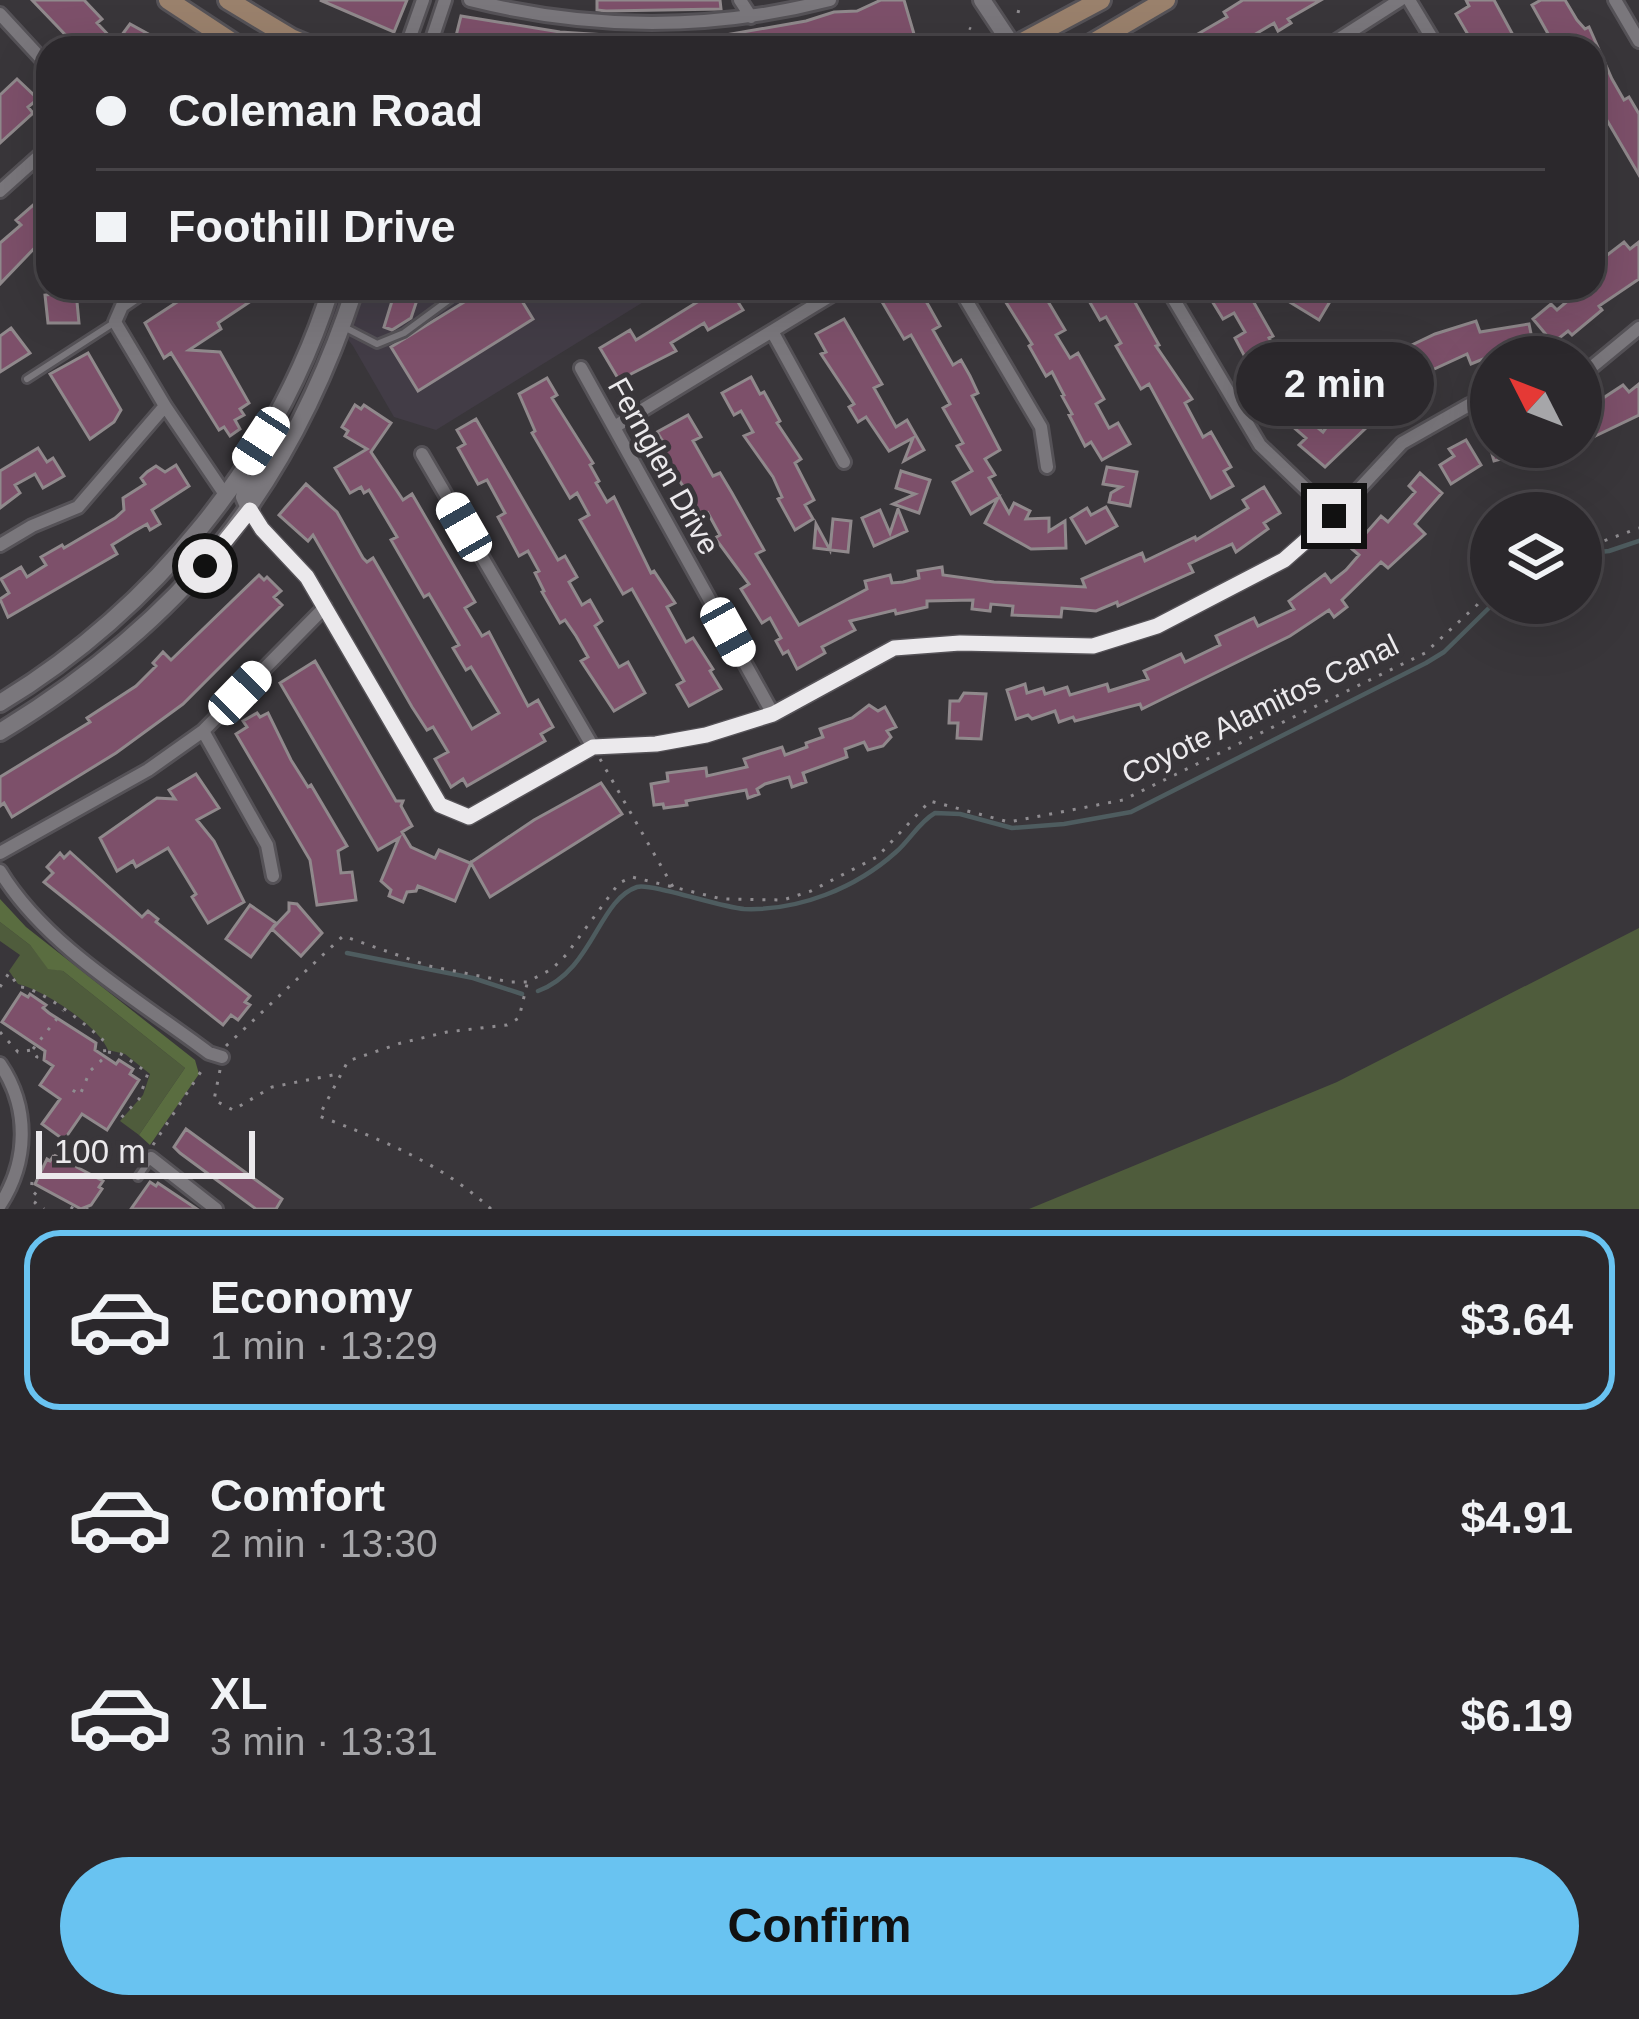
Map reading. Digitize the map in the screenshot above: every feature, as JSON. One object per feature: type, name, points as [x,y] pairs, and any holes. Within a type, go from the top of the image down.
[{"type":"main road","points":[[168,0],[223,36]]},
{"type":"main road","points":[[228,0],[288,36]]},
{"type":"main road","points":[[1035,36],[1101,0]]},
{"type":"main road","points":[[1104,36],[1166,0]]},
{"type":"street","points":[[410,36],[423,0]]},
{"type":"street","points":[[433,36],[445,0]]},
{"type":"street","points":[[470,0],[577,21],[644,25],[751,16],[830,0]]},
{"type":"street","points":[[740,0],[751,16]]},
{"type":"street","points":[[982,0],[1005,36]]},
{"type":"street","points":[[1345,36],[1404,0],[1430,36]]},
{"type":"street","points":[[1615,0],[1639,41]]},
{"type":"street","points":[[0,14],[36,53]]},
{"type":"street","points":[[0,191],[36,159]]},
{"type":"street","points":[[131,300],[115,322],[226,496],[223,519],[208,544],[205,566]]},
{"type":"street","points":[[326,300],[282,424],[244,497],[262,529],[307,577],[440,805],[469,817],[593,747],[656,744],[706,735],[773,714],[894,648],[960,643],[1093,646],[1157,626],[1284,560],[1334,516],[1402,443],[1470,405]]},
{"type":"street","points":[[0,732],[130,640],[205,566],[250,510],[286,453],[351,300]]},
{"type":"street","points":[[616,426],[824,300]]},
{"type":"street","points":[[966,300],[1041,428],[1047,467]]},
{"type":"street","points":[[1174,300],[1260,445],[1334,516]]},
{"type":"street","points":[[1602,359],[1639,328]]},
{"type":"street","points":[[773,333],[844,462]]},
{"type":"street","name":"Fernglen Drive","points":[[581,368],[773,714]]},
{"type":"street","points":[[0,704],[89,643],[160,577],[226,496],[295,378]]},
{"type":"street","points":[[0,545],[78,507],[165,406]]},
{"type":"street","points":[[422,454],[593,747]]},
{"type":"street","points":[[0,853],[148,770],[203,731],[325,607]]},
{"type":"street","points":[[203,731],[267,844],[273,876]]},
{"type":"street","points":[[0,871],[25,909],[51,933],[220,1052]]},
{"type":"street","points":[[0,1064],[18,1102],[22,1130],[13,1183],[0,1205]]},
{"type":"street","points":[[151,1158],[216,1209]]},
{"type":"lane","points":[[343,327],[377,344],[404,333],[449,300]]},
{"type":"lane","points":[[27,379],[115,322]]},
{"type":"lane","points":[[138,1177],[151,1158]]},
{"type":"path","points":[[1602,542],[1639,528]]},
{"type":"path","name":"Coyote Alamitos Canal","points":[[527,982],[566,955],[619,883],[632,877],[722,899],[783,900],[811,892],[878,856],[930,801],[1009,822],[1123,800],[1425,653],[1470,611]]},
{"type":"path","points":[[593,747],[673,887]]},
{"type":"path","points":[[151,1158],[151,1148],[220,1052],[343,936],[429,966],[527,982],[519,1018],[507,1025],[447,1032],[348,1061],[320,1116],[430,1162],[490,1209]]},
{"type":"path","points":[[0,987],[10,973],[20,987],[37,989],[101,1037],[106,1052]]},
{"type":"path","points":[[0,1032],[18,1052],[32,1050],[63,1011]]},
{"type":"path","points":[[32,1050],[37,1057],[34,1064]]},
{"type":"path","points":[[68,1087],[80,1095],[90,1071],[106,1052]]},
{"type":"path","points":[[106,1052],[121,1054],[148,1073],[139,1099],[119,1120]]},
{"type":"path","points":[[220,1052],[214,1100],[233,1109],[272,1087],[339,1074]]},
{"type":"path","points":[[32,1183],[31,1190],[39,1197],[35,1203],[44,1209]]},
{"type":"shaded area","points":[[318,300],[647,300],[436,430],[394,417],[353,346]]},
{"type":"green space","points":[[0,899],[26,927],[195,1060],[199,1074],[150,1145],[139,1135],[185,1068],[63,971],[48,969],[30,945],[0,922]]},
{"type":"green space","points":[[0,922],[30,945],[48,968],[63,971],[185,1068],[139,1135],[120,1121],[143,1095],[150,1074],[125,1054],[108,1050],[69,1010],[18,984],[9,971],[20,955],[0,941]]},
{"type":"green space","points":[[1639,928],[1639,1209],[1029,1209],[1337,1082]]},
{"type":"building","points":[[32,0],[84,0],[102,19],[97,23],[109,36],[66,36]]},
{"type":"building","points":[[320,0],[407,0],[394,32]]},
{"type":"building","points":[[597,0],[720,0],[721,9],[606,11],[597,10]]},
{"type":"building","points":[[881,0],[904,0],[914,34],[720,36],[834,12],[857,11]]},
{"type":"building","points":[[1243,0],[1321,0],[1288,19],[1291,23],[1278,31],[1274,23],[1252,36],[1194,36],[1227,17],[1224,12]]},
{"type":"building","points":[[1466,0],[1494,0],[1514,36],[1469,36],[1456,14],[1469,6]]},
{"type":"building","points":[[1565,0],[1593,36],[1549,36],[1532,5]]},
{"type":"building","points":[[461,16],[621,36],[456,36]]},
{"type":"building","points":[[130,24],[152,36],[121,36]]},
{"type":"building","points":[[1605,63],[1624,100],[1629,97],[1639,114],[1639,175],[1605,117]]},
{"type":"building","points":[[17,79],[36,101],[28,107],[33,113],[0,143],[0,95]]},
{"type":"building","points":[[36,202],[36,246],[0,284],[0,243],[21,225],[16,220]]},
{"type":"building","points":[[1624,242],[1630,249],[1639,242],[1639,279],[1599,306],[1602,310],[1572,335],[1568,331],[1547,336],[1533,319],[1551,304],[1557,310],[1569,300],[1605,300],[1605,257]]},
{"type":"building","points":[[46,300],[79,300],[79,323],[48,323]]},
{"type":"building","points":[[180,300],[252,300],[189,350],[220,352],[249,403],[240,409],[244,415],[235,420],[240,429],[230,436],[224,427],[219,430],[171,353],[164,358],[145,323]]},
{"type":"building","points":[[392,300],[417,300],[411,318],[392,330],[384,327]]},
{"type":"building","points":[[467,300],[521,300],[533,319],[418,391],[391,347]]},
{"type":"building","points":[[701,300],[741,300],[743,310],[708,330],[704,323],[671,343],[676,351],[619,380],[600,348],[630,330],[636,340]]},
{"type":"building","points":[[881,300],[925,300],[940,326],[933,330],[953,365],[961,360],[970,376],[978,393],[972,396],[1000,450],[985,459],[995,475],[989,478],[1009,513],[1014,503],[1030,511],[1026,519],[1049,518],[1049,531],[1065,521],[1066,548],[1031,549],[985,523],[998,498],[971,514],[953,482],[972,471],[943,408],[950,404],[911,335],[904,339]]},
{"type":"building","points":[[1004,300],[1047,300],[1065,330],[1056,335],[1070,358],[1078,353],[1104,399],[1096,404],[1109,428],[1118,423],[1130,444],[1102,460],[1091,442],[1085,446],[1064,395],[1052,372],[1046,376]]},
{"type":"building","points":[[1089,300],[1134,300],[1156,346],[1192,399],[1185,403],[1203,437],[1211,432],[1231,467],[1224,471],[1233,486],[1211,498],[1149,384],[1141,389],[1116,346],[1121,343],[1106,317],[1100,320]]},
{"type":"building","points":[[1211,300],[1255,300],[1289,373],[1283,376],[1312,402],[1301,414],[1323,432],[1368,387],[1361,376],[1390,356],[1395,363],[1416,353],[1412,345],[1435,334],[1476,321],[1480,332],[1529,324],[1532,336],[1470,336],[1470,362],[1467,354],[1430,371],[1432,377],[1398,397],[1391,387],[1371,400],[1377,407],[1364,418],[1369,425],[1325,467],[1299,445],[1306,438],[1278,414],[1280,402],[1261,369],[1254,374],[1235,338],[1245,332],[1234,313],[1223,319]]},
{"type":"building","points":[[1289,300],[1331,300],[1319,320]]},
{"type":"building","points":[[844,319],[882,384],[874,388],[896,427],[907,420],[924,450],[904,461],[913,438],[889,451],[866,417],[858,422],[849,407],[854,404],[821,354],[826,352],[816,334]]},
{"type":"building","points":[[11,328],[30,353],[0,372],[0,336]]},
{"type":"building","points":[[88,353],[121,410],[114,422],[90,439],[50,374]]},
{"type":"building","points":[[751,377],[801,459],[795,463],[814,500],[805,505],[813,519],[795,530],[778,499],[782,497],[773,477],[744,436],[753,432],[741,411],[734,415],[722,393]]},
{"type":"building","points":[[547,378],[557,395],[552,398],[593,463],[596,483],[607,502],[614,497],[651,573],[675,603],[667,607],[686,642],[693,638],[713,669],[721,689],[689,706],[677,685],[684,681],[632,589],[623,594],[580,520],[589,515],[577,493],[570,498],[532,433],[519,394]]},
{"type":"building","points":[[1639,384],[1639,415],[1602,433],[1602,399],[1623,385],[1629,392]]},
{"type":"building","points":[[355,405],[361,409],[364,405],[391,423],[371,452],[403,500],[412,494],[475,602],[465,608],[482,636],[489,632],[528,706],[538,700],[553,727],[541,734],[545,741],[467,786],[463,779],[451,787],[435,759],[448,752],[433,727],[427,730],[412,707],[313,535],[308,541],[279,515],[306,484],[337,512],[363,558],[367,562],[373,558],[472,729],[499,713],[471,667],[466,670],[453,648],[459,645],[429,594],[424,597],[369,490],[364,493],[361,487],[350,493],[335,468],[367,449],[345,436],[348,431],[342,427]]},
{"type":"building","points":[[688,415],[701,437],[693,441],[713,476],[720,473],[732,493],[764,550],[756,554],[799,625],[867,589],[865,581],[890,575],[892,583],[903,582],[919,578],[918,571],[942,567],[943,575],[1085,587],[1082,579],[1142,553],[1145,561],[1196,540],[1248,508],[1243,500],[1264,487],[1280,513],[1264,523],[1268,529],[1236,552],[1232,544],[1189,564],[1193,572],[1118,606],[1117,602],[1096,611],[1062,608],[1061,617],[1012,615],[1013,606],[991,604],[990,611],[972,609],[973,600],[927,601],[927,607],[850,621],[855,630],[822,647],[825,653],[797,669],[788,651],[783,654],[776,641],[781,638],[770,618],[762,623],[741,589],[749,584],[715,538],[720,535],[708,513],[703,517],[672,469],[657,432]]},
{"type":"building","points":[[476,419],[558,560],[565,556],[577,577],[569,582],[582,605],[590,600],[602,621],[595,626],[619,667],[628,662],[645,693],[614,711],[581,661],[588,657],[576,636],[565,620],[560,623],[542,592],[535,573],[539,571],[528,551],[519,556],[498,517],[505,513],[487,480],[478,484],[458,448],[465,444],[457,430]]},
{"type":"building","points":[[1466,440],[1470,468],[1476,468],[1451,484],[1440,465],[1454,456],[1449,449]]},
{"type":"building","points":[[38,448],[47,462],[53,458],[64,476],[43,488],[35,474],[15,485],[20,493],[0,508],[0,471]]},
{"type":"building","points":[[176,465],[189,486],[152,510],[160,524],[150,530],[147,524],[133,532],[112,545],[117,554],[8,617],[0,599],[9,593],[1,579],[21,567],[27,577],[46,565],[41,557],[124,510],[123,498],[145,484],[141,478],[147,472],[156,466],[165,472]]},
{"type":"building","points":[[1107,467],[1137,472],[1130,506],[1109,502],[1111,493],[1121,487],[1103,484]]},
{"type":"building","points":[[901,471],[930,480],[919,513],[893,504],[915,494],[896,488]]},
{"type":"building","points":[[1420,473],[1442,493],[1415,524],[1425,534],[1388,568],[1381,562],[1342,600],[1347,607],[1334,617],[1329,610],[1290,636],[1142,709],[1140,704],[1075,721],[1073,717],[1059,722],[1055,711],[1016,719],[1007,690],[1025,684],[1027,693],[1043,688],[1045,694],[1067,687],[1070,695],[1107,684],[1109,691],[1148,679],[1144,671],[1181,654],[1185,662],[1220,645],[1216,636],[1254,618],[1258,626],[1294,609],[1289,601],[1325,574],[1331,582],[1346,570],[1359,555],[1352,549],[1381,516],[1388,522],[1415,492],[1409,486]]},
{"type":"building","points":[[1106,507],[1117,526],[1086,543],[1071,518],[1087,508],[1091,515]]},
{"type":"building","points":[[898,509],[907,531],[874,546],[862,518],[880,510],[890,533]]},
{"type":"building","points":[[833,519],[851,521],[848,552],[830,550]]},
{"type":"building","points":[[816,524],[830,550],[814,548]]},
{"type":"building","points":[[259,575],[281,591],[274,597],[282,605],[183,704],[116,753],[12,817],[4,803],[0,806],[0,777],[90,722],[87,718],[136,686],[163,652],[171,660]]},
{"type":"building","points":[[315,661],[396,801],[403,801],[412,826],[402,832],[411,847],[435,858],[439,850],[470,863],[601,783],[622,814],[490,897],[471,863],[455,901],[418,886],[407,892],[403,902],[389,896],[391,890],[381,881],[399,838],[378,850],[280,683]]},
{"type":"building","points":[[964,693],[986,694],[981,739],[957,738],[958,723],[949,723],[950,701],[959,701]]},
{"type":"building","points":[[869,705],[878,711],[885,707],[896,727],[887,731],[891,737],[883,746],[868,750],[864,742],[845,749],[847,757],[803,773],[806,782],[792,787],[789,777],[765,784],[757,789],[759,794],[748,798],[746,790],[686,801],[687,805],[654,805],[651,784],[668,781],[667,773],[706,768],[707,776],[747,767],[744,759],[782,747],[785,755],[823,737],[820,729],[852,718]]},
{"type":"building","points":[[257,713],[260,717],[268,713],[291,760],[347,846],[338,851],[341,873],[352,872],[356,900],[317,905],[310,860],[236,734],[247,727],[243,721]]},
{"type":"building","points":[[196,774],[219,808],[197,820],[214,841],[244,902],[208,923],[168,848],[136,867],[133,861],[117,871],[100,838],[157,798],[175,799],[169,790]]},
{"type":"building","points":[[70,852],[142,917],[148,911],[250,996],[245,1002],[250,1005],[238,1020],[231,1015],[223,1025],[44,882],[53,873],[47,867],[60,853],[64,858]]},
{"type":"building","points":[[289,903],[297,904],[322,933],[301,956],[272,929],[289,911]]},
{"type":"building","points":[[250,905],[276,923],[251,957],[226,939]]},
{"type":"building","points":[[21,993],[30,994],[49,1013],[96,1043],[95,1050],[133,1069],[130,1074],[139,1080],[107,1130],[82,1114],[64,1140],[42,1124],[60,1099],[40,1085],[53,1066],[44,1060],[45,1051],[2,1022]]},
{"type":"building","points":[[186,1129],[282,1199],[276,1209],[256,1209],[180,1153],[174,1147]]},
{"type":"building","points":[[54,1155],[103,1181],[91,1205],[81,1209],[35,1184],[47,1159]]},
{"type":"building","points":[[150,1182],[158,1183],[197,1209],[131,1209]]},
{"type":"waterway","name":"Coyote Alamitos Canal","points":[[1602,552],[1639,541]]},
{"type":"waterway","name":"Coyote Alamitos Canal","points":[[538,991],[571,968],[613,906],[637,887],[744,909],[785,906],[826,895],[863,876],[896,852],[935,813],[960,814],[1012,828],[1131,812],[1426,663],[1473,624]]},
{"type":"waterway","name":"Coyote Alamitos Canal","points":[[347,953],[473,978],[522,994]]},
{"type":"route","points":[[205,566],[250,510],[307,577],[440,805],[469,817],[593,747],[656,744],[706,735],[773,714],[894,648],[960,643],[1093,646],[1157,626],[1284,560],[1334,516]]}]
